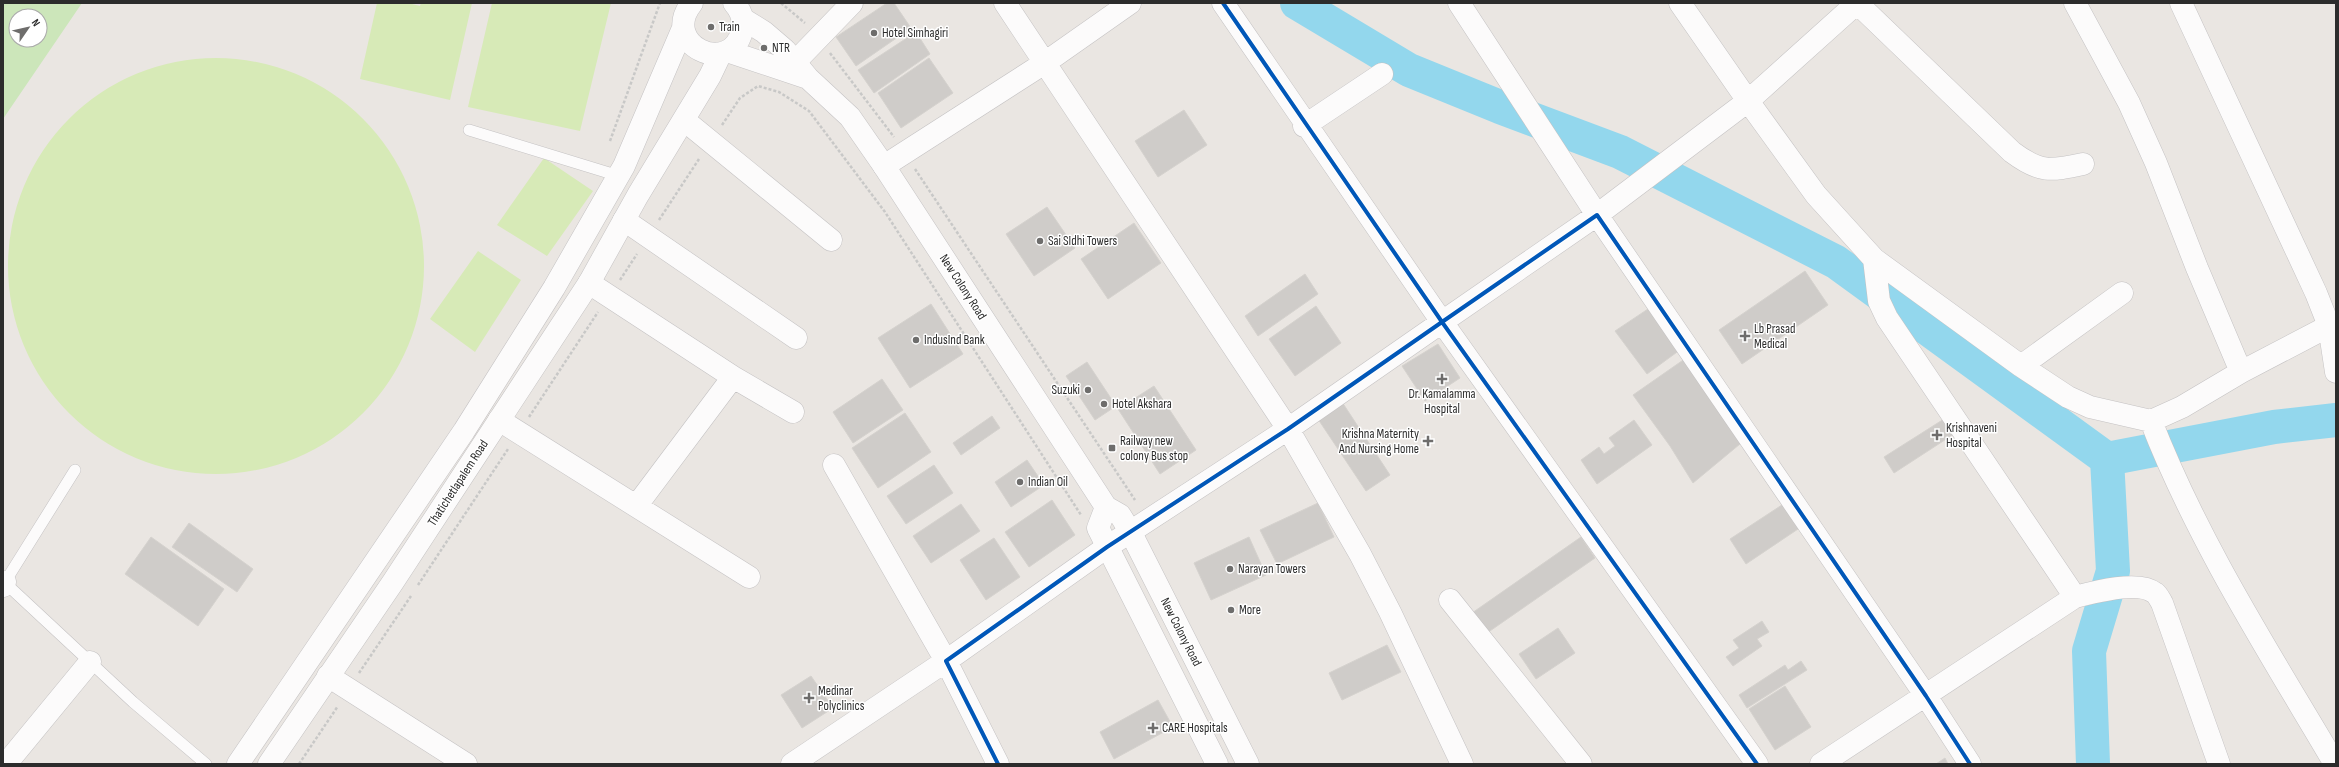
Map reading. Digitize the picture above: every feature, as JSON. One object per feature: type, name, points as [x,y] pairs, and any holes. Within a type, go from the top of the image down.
[{"type":"street","points":[[687,11],[690,44],[704,53],[724,52],[801,70],[852,3]]},
{"type":"street","points":[[1005,3],[1046,62],[1288,429],[1360,554],[1390,612],[1462,764]]},
{"type":"street","points":[[1459,3],[1551,141],[1597,215],[1926,696],[1970,764]]},
{"type":"street","points":[[1680,3],[1816,195],[1874,265],[2068,397],[2090,407],[2152,426],[2241,372],[2332,324]]},
{"type":"street","points":[[794,763],[946,660],[1130,531],[1288,429],[1597,215],[1690,147],[1748,101],[1857,3],[2012,152],[2028,164],[2042,169],[2054,170],[2083,164]]},
{"type":"street","points":[[2075,3],[2129,103],[2156,163],[2197,268],[2241,372]]},
{"type":"street","points":[[2181,3],[2316,293],[2332,324],[2336,372]]},
{"type":"street","points":[[884,166],[1046,62],[1126,5]]},
{"type":"street","points":[[1224,5],[1305,126],[1442,322],[1757,764]]},
{"type":"street","points":[[238,764],[464,431],[557,282],[687,11]]},
{"type":"street","name":"New Colony Road","points":[[738,11],[785,50],[801,70],[850,117],[884,166],[1106,507],[1120,515],[1130,531],[1248,764]]},
{"type":"street","name":"Thatichetlapalem Road","points":[[269,764],[393,582],[589,283],[638,195],[724,52],[740,38],[738,11]]},
{"type":"street","points":[[1305,126],[1382,74]]},
{"type":"street","points":[[684,120],[831,240]]},
{"type":"street","points":[[624,220],[796,338]]},
{"type":"street","points":[[1874,265],[1879,301],[1887,318],[2082,595]]},
{"type":"street","points":[[589,283],[733,376],[793,412]]},
{"type":"street","points":[[2021,366],[2122,293]]},
{"type":"street","points":[[637,505],[733,376]]},
{"type":"street","points":[[499,420],[637,505],[748,577]]},
{"type":"street","points":[[2152,426],[2164,455],[2206,541],[2335,764]]},
{"type":"street","points":[[834,465],[946,660],[998,764]]},
{"type":"street","name":"New Colony Road","points":[[1106,507],[1098,528],[1217,764]]},
{"type":"street","points":[[1821,764],[2082,595],[2126,588],[2146,588],[2156,593],[2162,603],[2219,764]]},
{"type":"street","points":[[1450,600],[1581,764]]},
{"type":"street","points":[[6,764],[90,662]]},
{"type":"street","points":[[328,676],[466,764]]},
{"type":"lane","points":[[469,130],[609,172]]},
{"type":"lane","points":[[76,470],[4,583],[90,662],[206,764]]},
{"type":"path","points":[[609,172],[660,3]]},
{"type":"green space","points":[[3,3],[82,3],[3,119]]},
{"type":"green space","points":[[377,3],[408,3],[420,6],[421,3],[472,3],[450,100],[360,79]]},
{"type":"green space","points":[[492,3],[611,3],[580,131],[468,107]]},
{"type":"green space","points":[[216,58],[257,62],[296,74],[331,93],[348,105],[363,119],[377,134],[389,151],[408,186],[420,225],[424,266],[420,307],[408,346],[389,381],[377,398],[363,413],[348,427],[331,439],[296,458],[257,470],[216,474],[175,470],[136,458],[101,439],[84,427],[69,413],[55,398],[43,381],[24,346],[12,307],[8,266],[12,225],[24,186],[43,151],[55,134],[69,119],[84,105],[101,93],[136,74],[175,62]]},
{"type":"green space","points":[[544,158],[593,191],[547,256],[497,225]]},
{"type":"green space","points":[[478,251],[521,280],[475,352],[430,319]]},
{"type":"building","name":"Hotel Simhagiri","points":[[887,3],[894,3],[911,28],[856,66],[836,37]]},
{"type":"building","points":[[916,32],[930,54],[874,93],[858,70]]},
{"type":"building","points":[[929,58],[953,93],[901,128],[878,93]]},
{"type":"building","points":[[1184,110],[1207,145],[1158,177],[1135,141]]},
{"type":"building","name":"Sai SIdhi Towers","points":[[1047,207],[1075,248],[1034,276],[1006,234]]},
{"type":"building","points":[[1134,223],[1161,263],[1108,299],[1081,259]]},
{"type":"building","points":[[1805,271],[1828,305],[1742,364],[1719,330]]},
{"type":"building","points":[[1305,274],[1318,294],[1258,336],[1245,316]]},
{"type":"building","points":[[931,304],[963,354],[910,388],[878,338]]},
{"type":"building","points":[[1654,305],[1684,347],[1647,374],[1615,331]]},
{"type":"building","points":[[1316,306],[1341,343],[1295,376],[1269,339]]},
{"type":"building","points":[[1438,344],[1460,378],[1425,401],[1402,366]]},
{"type":"building","points":[[1689,356],[1746,439],[1693,483],[1670,446],[1633,395]]},
{"type":"building","points":[[1087,362],[1116,406],[1095,420],[1066,376]]},
{"type":"building","points":[[882,379],[903,410],[853,443],[833,412]]},
{"type":"building","points":[[1154,386],[1196,450],[1160,474],[1118,409]]},
{"type":"building","points":[[1342,402],[1390,475],[1366,491],[1318,419]]},
{"type":"building","points":[[905,413],[931,452],[878,488],[852,448]]},
{"type":"building","points":[[992,416],[1000,428],[961,455],[953,443]]},
{"type":"building","points":[[1944,419],[1954,434],[1894,473],[1884,457]]},
{"type":"building","points":[[1634,420],[1652,445],[1597,484],[1581,460],[1599,447],[1604,454],[1615,446],[1609,438]]},
{"type":"building","points":[[1027,460],[1044,485],[1011,507],[995,482]]},
{"type":"building","points":[[934,465],[953,493],[906,524],[887,496]]},
{"type":"building","points":[[1052,500],[1075,535],[1029,567],[1005,532]]},
{"type":"building","points":[[1788,501],[1804,525],[1746,564],[1730,539]]},
{"type":"building","points":[[1318,503],[1334,537],[1277,564],[1260,530]]},
{"type":"building","points":[[961,504],[980,531],[931,563],[913,536]]},
{"type":"building","points":[[189,523],[253,569],[237,592],[172,547]]},
{"type":"building","points":[[151,537],[224,589],[198,626],[125,574]]},
{"type":"building","name":"Narayan Towers","points":[[1249,537],[1266,575],[1211,600],[1194,563]]},
{"type":"building","points":[[1581,537],[1595,558],[1487,633],[1472,613]]},
{"type":"building","points":[[994,538],[1020,577],[986,600],[960,560]]},
{"type":"building","points":[[1762,621],[1769,632],[1757,639],[1762,646],[1733,666],[1726,657],[1739,648],[1733,640]]},
{"type":"building","points":[[1558,628],[1575,653],[1536,679],[1519,654]]},
{"type":"building","points":[[1387,645],[1401,672],[1342,700],[1329,673]]},
{"type":"building","points":[[1801,661],[1807,670],[1747,708],[1739,695],[1785,665],[1788,670]]},
{"type":"building","points":[[811,676],[833,708],[802,728],[781,695]]},
{"type":"building","points":[[1785,686],[1811,727],[1775,750],[1749,709]]},
{"type":"building","points":[[1158,700],[1173,727],[1114,759],[1100,732]]},
{"type":"building","points":[[1945,758],[1948,764],[1936,764]]},
{"type":"waterway","points":[[1297,3],[1409,70],[1500,107],[1620,152],[1836,262],[2107,459],[2274,427],[2336,420]]},
{"type":"waterway","points":[[2093,764],[2089,651],[2113,571],[2107,459]]},
{"type":"cycle path","points":[[998,764],[946,661],[1107,547],[1288,429],[1442,322],[1223,3]]},
{"type":"cycle path","points":[[1757,764],[1442,322],[1597,215],[1926,696],[1970,764]]},
{"type":"place","name":"Train","points":[[711,27]]},
{"type":"place","name":"Hotel Simhagiri","points":[[874,33]]},
{"type":"place","name":"NTR","points":[[764,48]]},
{"type":"place","name":"Sai SIdhi Towers","points":[[1040,241]]},
{"type":"place","name":"Lb Prasad Medical","points":[[1745,336]]},
{"type":"place","name":"IndusInd Bank","points":[[916,340]]},
{"type":"place","name":"Dr. Kamalamma Hospital","points":[[1442,379]]},
{"type":"place","name":"Suzuki","points":[[1088,390]]},
{"type":"place","name":"Hotel Akshara","points":[[1104,404]]},
{"type":"place","name":"Krishnaveni Hospital","points":[[1937,435]]},
{"type":"place","name":"Krishna Maternity And Nursing Home","points":[[1428,441]]},
{"type":"place","name":"Railway new colony Bus stop","points":[[1112,448]]},
{"type":"place","name":"Indian Oil","points":[[1020,482]]},
{"type":"place","name":"Narayan Towers","points":[[1230,569]]},
{"type":"place","name":"More","points":[[1231,610]]},
{"type":"place","name":"Medinar Polyclinics","points":[[809,698]]},
{"type":"place","name":"CARE Hospitals","points":[[1153,728]]}]
